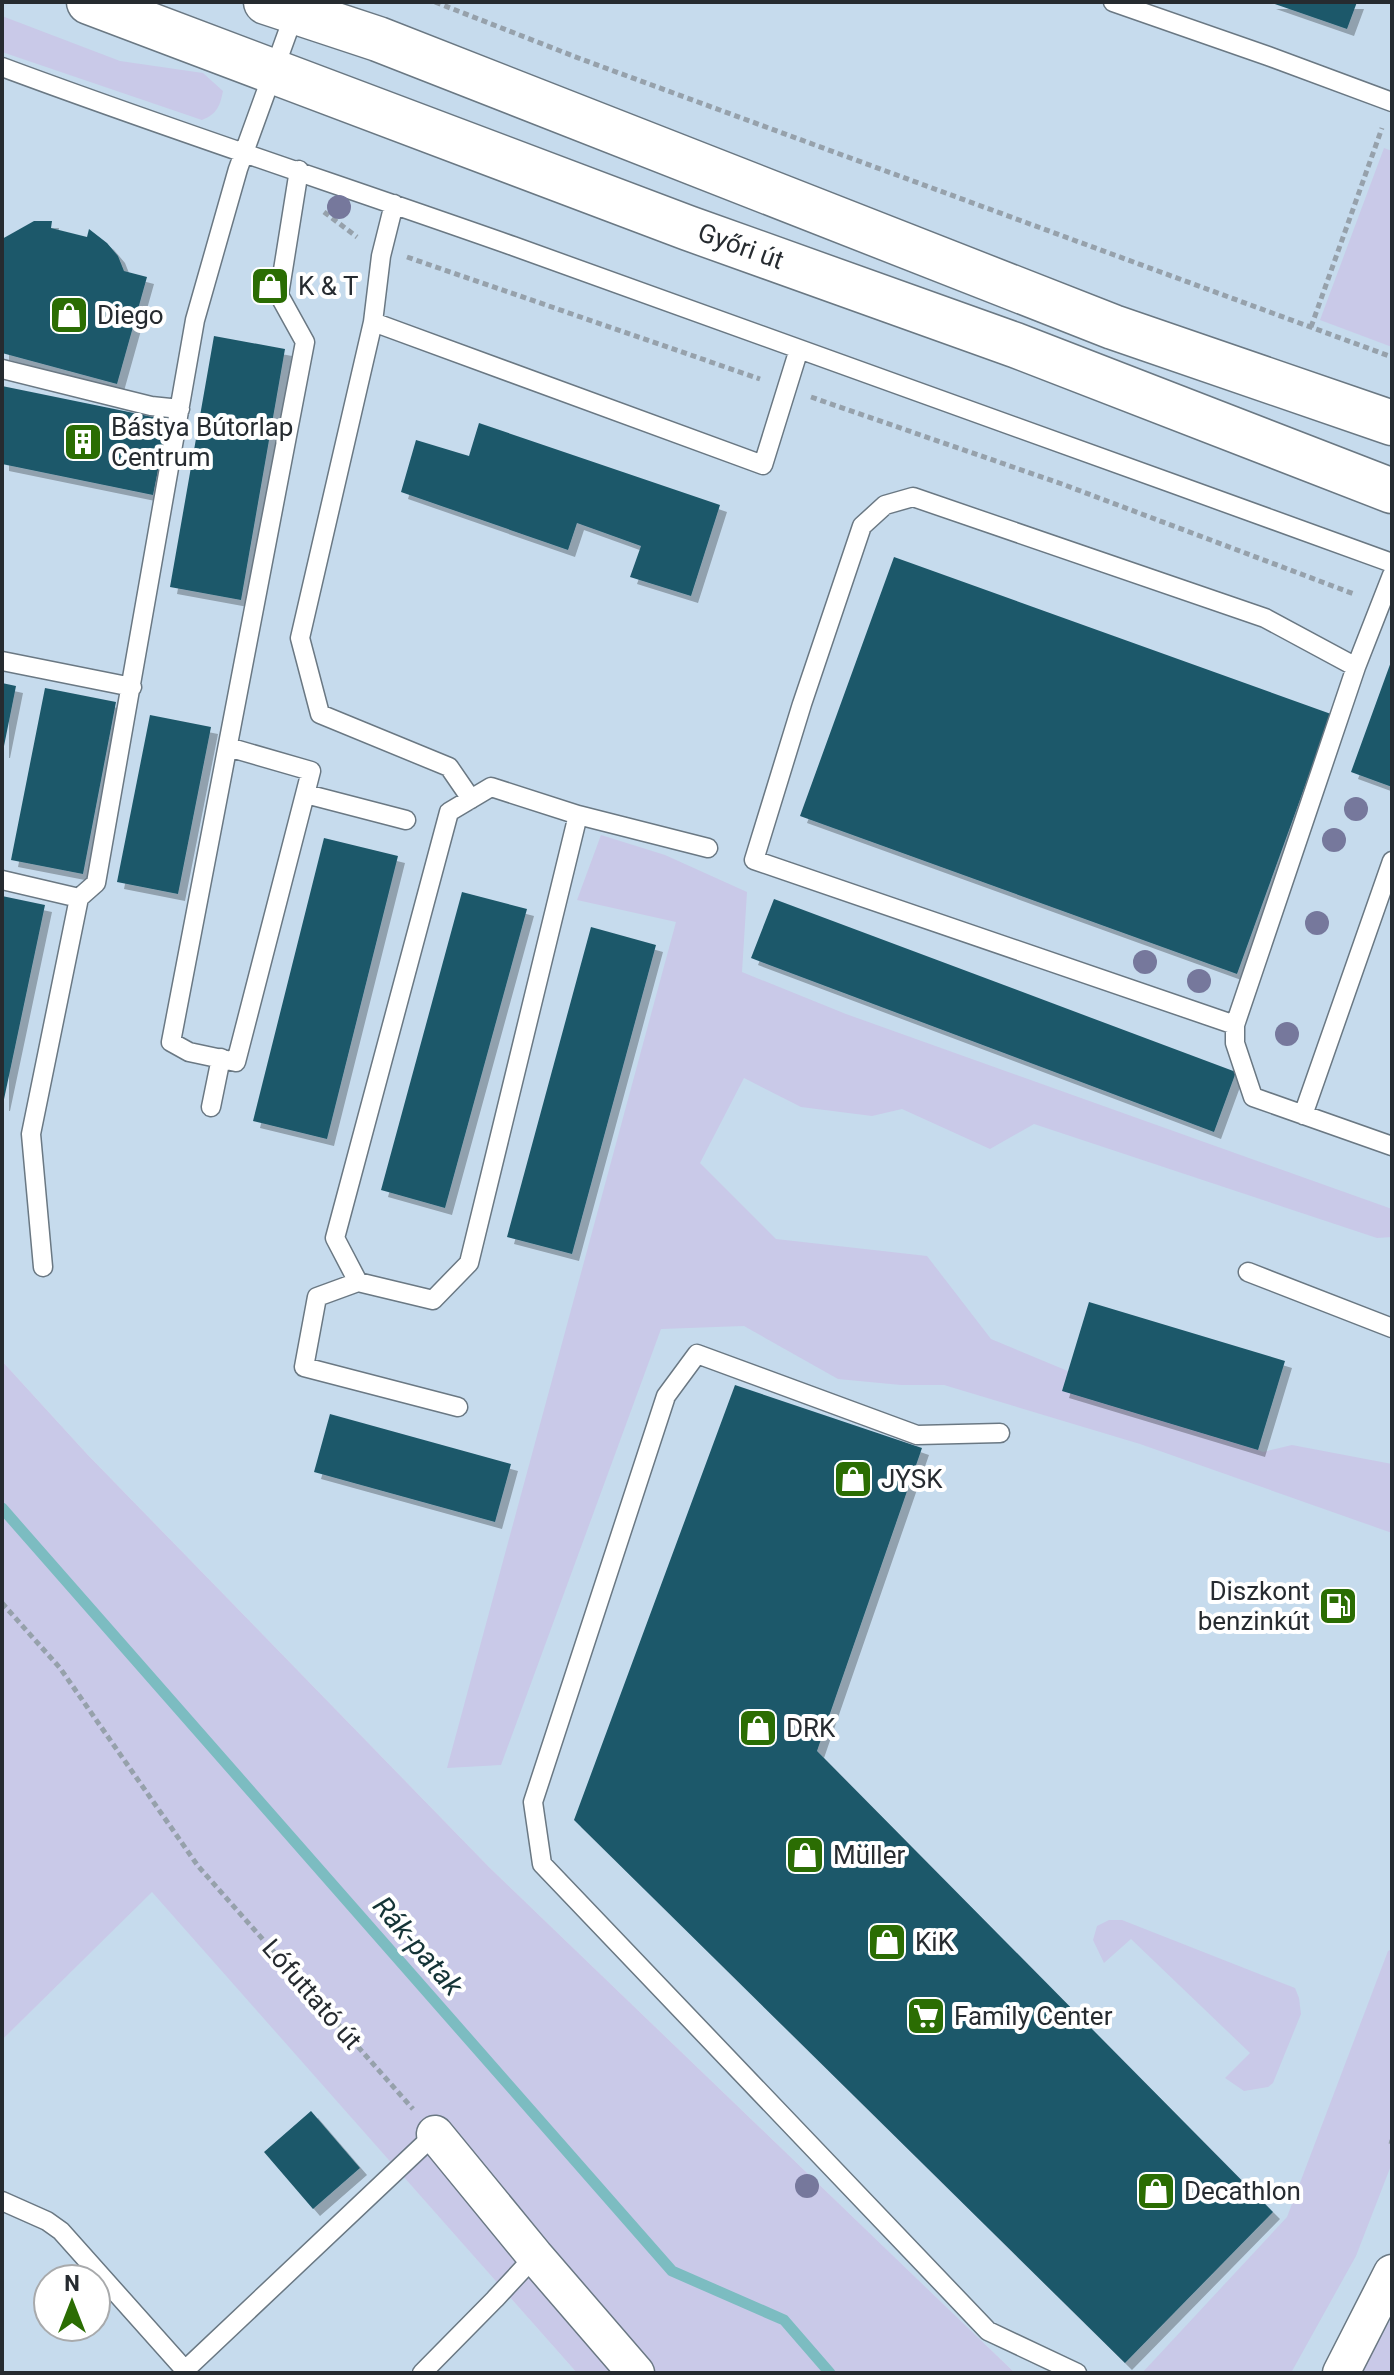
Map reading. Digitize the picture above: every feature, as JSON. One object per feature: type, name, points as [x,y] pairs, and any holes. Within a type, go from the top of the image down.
[{"type":"main road","name":"Győri út","points":[[89,2],[688,228],[1015,345],[1392,491]]},
{"type":"main road","points":[[287,5],[1113,327],[1392,423]]},
{"type":"street","points":[[435,2134],[636,2373]]},
{"type":"street","points":[[1341,2373],[1392,2273]]},
{"type":"lane","points":[[1113,2],[1392,102]]},
{"type":"lane","points":[[43,1267],[31,1134],[79,898],[96,883],[195,320],[243,152],[275,71],[287,5]]},
{"type":"lane","points":[[2,67],[92,101],[299,170],[1392,563]]},
{"type":"lane","points":[[228,747],[311,771],[236,1062],[189,1052],[171,1042],[305,342],[279,295],[299,170]]},
{"type":"lane","points":[[394,204],[381,256],[373,322],[300,638],[320,714],[449,767],[471,799]]},
{"type":"lane","points":[[373,322],[763,465],[799,349]]},
{"type":"lane","points":[[2,369],[151,406],[180,409]]},
{"type":"lane","points":[[1235,1025],[754,860],[862,526],[885,505],[913,497],[1265,618],[1356,667]]},
{"type":"lane","points":[[1392,575],[1356,667],[1235,1025],[1235,1043],[1253,1097],[1392,1146]]},
{"type":"lane","points":[[2,661],[132,687]]},
{"type":"lane","points":[[358,1282],[335,1238],[449,812],[491,787],[578,815],[708,848]]},
{"type":"lane","points":[[306,794],[406,820]]},
{"type":"lane","points":[[458,1407],[304,1367],[317,1297],[358,1282],[433,1300],[469,1263],[578,815]]},
{"type":"lane","points":[[1303,1115],[1392,861]]},
{"type":"lane","points":[[2,880],[79,898]]},
{"type":"lane","points":[[211,1107],[221,1058]]},
{"type":"lane","points":[[1248,1272],[1392,1328]]},
{"type":"lane","points":[[1000,1433],[917,1435],[697,1354],[666,1396],[533,1802],[542,1864],[988,2331],[1077,2373]]},
{"type":"lane","points":[[2,2201],[47,2221],[61,2231],[183,2372],[435,2134]]},
{"type":"lane","points":[[422,2373],[535,2256]]},
{"type":"path","points":[[435,2],[611,71],[1392,357]]},
{"type":"path","points":[[1311,327],[1392,102]]},
{"type":"path","name":"Lófuttató út","points":[[2,1603],[60,1668],[198,1866],[435,2134]]},
{"type":"shaded area","points":[[2,2],[1392,2],[1392,2373],[1015,2373],[489,1867],[87,1454],[2,1361]]},
{"type":"shaded area","points":[[2,16],[120,61],[203,73],[223,91],[219,105],[202,120],[2,52]]},
{"type":"shaded area","points":[[1384,148],[1392,151],[1392,347],[1320,320]]},
{"type":"shaded area","points":[[601,835],[665,855],[747,892],[742,972],[846,1014],[1392,1209],[1392,1237],[1377,1238],[1034,1124],[990,1149],[902,1109],[872,1116],[801,1107],[744,1078],[700,1163],[776,1239],[927,1256],[991,1339],[1263,1452],[1292,1445],[1392,1464],[1392,1533],[1140,1444],[944,1385],[901,1385],[838,1379],[744,1326],[661,1329],[501,1765],[447,1768],[676,922],[577,900]]},
{"type":"shaded area","points":[[2,1361],[87,1454],[489,1867],[1015,2373],[577,2373],[152,1892],[2,2040]]},
{"type":"shaded area","points":[[152,1891],[577,2373],[2,2373],[2,2040]]},
{"type":"shaded area","points":[[1109,1920],[1122,1920],[1295,1988],[1301,2014],[1273,2083],[1268,2087],[1244,2091],[1225,2078],[1250,2053],[1131,1939],[1104,1963],[1093,1940],[1097,1926]]},
{"type":"shaded area","points":[[1392,1949],[1392,2163],[1356,2256],[1291,2373],[1142,2373],[1287,2217],[1388,1951]]},
{"type":"shaded area","points":[[1392,2317],[1392,2373],[1360,2373]]},
{"type":"building","points":[[1269,2],[1357,2],[1347,29]]},
{"type":"building","name":"Diego","points":[[34,221],[52,221],[51,228],[87,237],[89,229],[118,256],[124,271],[147,277],[117,384],[2,353],[2,239]]},
{"type":"building","points":[[214,336],[285,349],[241,600],[170,587]]},
{"type":"building","name":"Bástya Bútorlap Centrum","points":[[2,386],[168,420],[153,495],[2,464]]},
{"type":"building","points":[[479,423],[720,505],[691,596],[630,577],[641,546],[577,523],[568,550],[401,492],[416,440],[469,456]]},
{"type":"building","points":[[894,557],[1331,714],[1237,974],[800,816]]},
{"type":"building","points":[[1392,659],[1392,787],[1351,772]]},
{"type":"building","points":[[2,683],[16,686],[3,751],[2,751]]},
{"type":"building","points":[[45,688],[116,702],[83,874],[11,860]]},
{"type":"building","points":[[150,715],[211,727],[178,894],[117,882]]},
{"type":"building","points":[[324,838],[398,856],[327,1139],[253,1121]]},
{"type":"building","points":[[462,892],[527,909],[445,1208],[381,1190]]},
{"type":"building","points":[[2,896],[45,905],[3,1104],[2,1104]]},
{"type":"building","points":[[774,899],[1236,1072],[1214,1132],[751,958]]},
{"type":"building","points":[[591,927],[656,945],[572,1254],[507,1237]]},
{"type":"building","points":[[1089,1302],[1285,1361],[1258,1450],[1062,1391]]},
{"type":"building","name":"Family Center","points":[[735,1385],[922,1448],[817,1751],[1273,2212],[1125,2363],[574,1820]]},
{"type":"building","points":[[330,1414],[511,1464],[495,1522],[314,1472]]},
{"type":"building","points":[[311,2111],[360,2168],[313,2209],[264,2152]]},
{"type":"waterway","name":"Rák-patak","points":[[2,1508],[672,2271],[784,2320],[830,2373]]},
{"type":"place","name":"K & T","points":[[270,286]]},
{"type":"place","name":"Diego","points":[[69,315]]},
{"type":"place","name":"Bástya Bútorlap Centrum","points":[[83,442]]},
{"type":"place","name":"JYSK","points":[[853,1479]]},
{"type":"place","name":"Diszkont benzinkút","points":[[1338,1606]]},
{"type":"place","name":"DRK","points":[[758,1728]]},
{"type":"place","name":"Müller","points":[[805,1855]]},
{"type":"place","name":"KiK","points":[[887,1942]]},
{"type":"place","name":"Family Center","points":[[926,2016]]},
{"type":"place","name":"Decathlon","points":[[1156,2191]]}]
